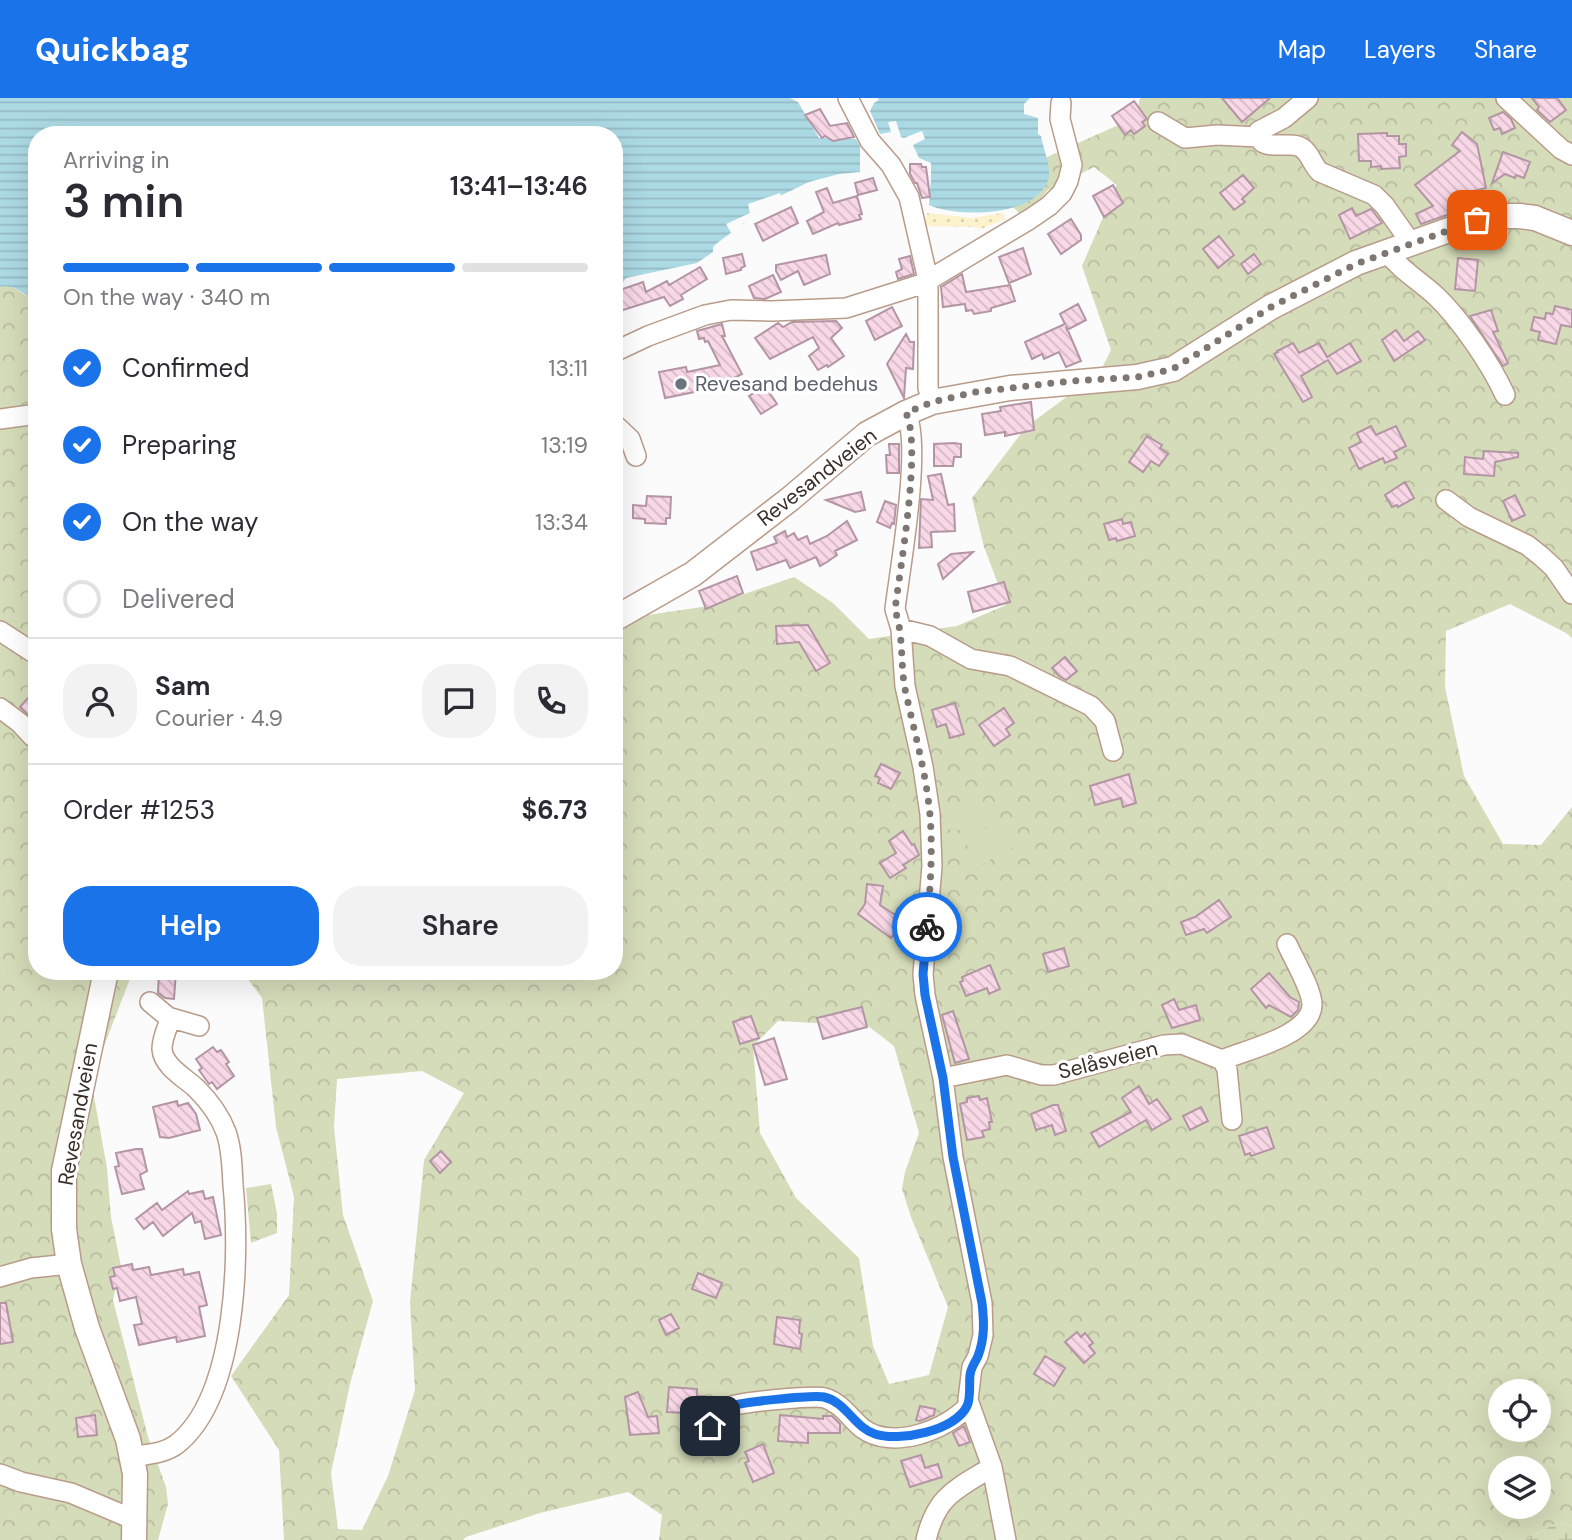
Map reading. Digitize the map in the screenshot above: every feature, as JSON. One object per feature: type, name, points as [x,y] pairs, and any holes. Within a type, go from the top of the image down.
[{"type":"main road","name":"Revesandveien","points":[[623,614],[693,574],[790,499],[867,434],[932,402],[1010,388],[1137,377],[1173,369],[1271,307],[1356,264],[1477,220],[1504,216],[1535,218],[1572,233]]},
{"type":"main road","name":"Revesandveien","points":[[104,980],[64,1171],[64,1229],[69,1264],[87,1328],[123,1426],[135,1474],[134,1530]]},
{"type":"street","points":[[848,98],[870,141],[891,165],[905,189],[928,280],[928,388],[932,402]]},
{"type":"street","points":[[1308,98],[1284,118],[1259,131],[1262,142],[1268,145],[1301,147],[1320,172],[1374,195],[1411,243]]},
{"type":"street","points":[[1506,98],[1561,149],[1572,155]]},
{"type":"street","points":[[623,348],[705,315],[732,310],[846,308],[904,291],[928,280],[1030,219],[1062,193],[1072,165],[1060,119],[1060,103]]},
{"type":"street","points":[[1158,122],[1185,138],[1217,135],[1259,137]]},
{"type":"street","points":[[1387,252],[1455,316],[1505,395]]},
{"type":"street","points":[[906,413],[912,425],[911,459],[895,610],[901,629],[905,686],[930,814],[932,866],[923,974],[943,1078],[953,1157],[982,1303],[984,1335],[970,1375],[969,1405],[986,1445],[1006,1540]]},
{"type":"street","points":[[0,419],[28,415]]},
{"type":"street","points":[[623,432],[630,439],[636,456]]},
{"type":"street","points":[[1446,500],[1469,517],[1527,545],[1541,556],[1572,594]]},
{"type":"street","points":[[901,629],[930,636],[971,659],[1010,666],[1091,706],[1105,721],[1113,751]]},
{"type":"street","points":[[0,631],[28,649]]},
{"type":"street","points":[[0,708],[28,732]]},
{"type":"street","points":[[1232,1120],[1227,1069],[1222,1060],[1291,1034],[1302,1025],[1310,1013],[1312,1004],[1309,993],[1287,944]]},
{"type":"street","points":[[150,1002],[171,1018],[199,1026]]},
{"type":"street","points":[[131,1457],[162,1452],[175,1446],[187,1435],[201,1415],[223,1359],[233,1296],[236,1212],[230,1144],[217,1114],[198,1090],[163,1056],[163,1038],[171,1018]]},
{"type":"street","name":"Selåsveien","points":[[943,1078],[1007,1065],[1041,1075],[1054,1075],[1140,1050],[1182,1044],[1222,1060]]},
{"type":"street","points":[[0,1277],[31,1268],[69,1264]]},
{"type":"street","points":[[710,1426],[730,1406],[821,1396],[844,1409],[863,1429],[894,1438],[915,1435],[947,1424],[969,1405]]},
{"type":"street","points":[[926,1540],[929,1527],[944,1497],[992,1467]]},
{"type":"street","points":[[0,1474],[21,1482],[71,1493],[134,1530]]},
{"type":"green space","points":[[1140,98],[1572,98],[1572,638],[1510,604],[1446,631],[1445,687],[1464,776],[1503,844],[1541,845],[1572,807],[1572,1526],[1557,1523],[1524,1540],[659,1540],[662,1515],[628,1492],[540,1513],[463,1540],[284,1540],[279,1450],[231,1376],[289,1295],[294,1197],[276,1127],[262,998],[249,980],[623,980],[623,619],[709,606],[794,577],[833,603],[869,639],[957,626],[1006,605],[984,547],[972,498],[1026,427],[1100,372],[1111,350],[1082,266],[1117,185],[1094,167],[1048,190],[1021,215],[1013,207],[1042,191],[1047,169],[1045,158],[1136,117]],"holes":[[[778,1021],[868,1026],[894,1046],[919,1133],[902,1189],[948,1307],[929,1375],[889,1384],[873,1346],[859,1258],[796,1198],[760,1133],[753,1046]],[[422,1071],[464,1093],[424,1160],[410,1302],[415,1390],[388,1476],[362,1530],[338,1529],[331,1473],[350,1384],[373,1301],[343,1215],[334,1127],[337,1079]]]},
{"type":"green space","points":[[6,285],[28,297],[28,980],[130,980],[91,1080],[121,1266],[113,1300],[148,1437],[166,1487],[168,1504],[158,1540],[0,1540],[0,287]]},
{"type":"green space","points":[[945,808],[982,812],[978,831],[943,829]]},
{"type":"green space","points":[[1006,817],[1020,843],[979,866],[964,840]]},
{"type":"green space","points":[[271,1184],[277,1213],[277,1233],[251,1243],[246,1188]]},
{"type":"green space","points":[[1557,1523],[1572,1526],[1572,1540],[1524,1540]]},
{"type":"sand","points":[[927,213],[972,218],[1003,213],[1005,219],[981,229],[925,226]]},
{"type":"water","points":[[0,98],[790,98],[798,102],[819,138],[856,139],[860,146],[860,172],[809,182],[780,196],[716,244],[713,252],[697,263],[626,278],[623,282],[623,126],[28,126],[28,296],[15,288],[0,287]]},
{"type":"water","points":[[878,98],[1030,98],[1024,104],[1024,114],[1038,118],[1038,134],[1041,136],[1048,164],[1048,180],[1041,192],[1013,208],[976,213],[929,205],[931,178],[880,134],[870,111]]},
{"type":"pier","points":[[896,121],[901,137],[922,131],[925,139],[913,145],[919,158],[931,163],[931,178],[880,134],[891,132],[888,122]]},
{"type":"pier","points":[[780,193],[781,196],[787,197],[742,224],[743,228],[733,236],[726,224],[750,213],[748,204]]},
{"type":"building","points":[[1222,98],[1270,98],[1242,122]]},
{"type":"building","points":[[1532,98],[1557,98],[1566,110],[1550,122],[1537,110],[1539,107]]},
{"type":"building","points":[[1134,101],[1147,119],[1142,122],[1145,126],[1134,134],[1131,130],[1125,135],[1112,116]]},
{"type":"building","points":[[820,109],[830,126],[847,123],[854,137],[833,141],[825,136],[822,138],[805,115]]},
{"type":"building","points":[[1503,112],[1511,119],[1515,128],[1502,134],[1500,128],[1494,130],[1489,118]]},
{"type":"building","points":[[1462,132],[1477,144],[1486,188],[1465,193],[1470,207],[1421,224],[1416,214],[1433,206],[1415,185],[1460,151],[1452,145]]},
{"type":"building","points":[[1387,133],[1387,136],[1399,136],[1399,144],[1406,144],[1406,156],[1399,157],[1400,168],[1381,169],[1381,166],[1371,167],[1371,161],[1359,161],[1358,134]]},
{"type":"building","points":[[1503,152],[1530,162],[1524,178],[1505,174],[1492,183]]},
{"type":"building","points":[[910,164],[926,167],[930,197],[922,198],[917,183],[910,174]]},
{"type":"building","points":[[1243,175],[1254,188],[1242,199],[1245,202],[1234,210],[1220,193]]},
{"type":"building","points":[[873,178],[877,190],[858,195],[855,183]]},
{"type":"building","points":[[1113,185],[1123,203],[1104,217],[1093,196]]},
{"type":"building","points":[[827,188],[833,203],[857,196],[861,219],[839,225],[838,223],[813,234],[807,221],[824,212],[816,192]]},
{"type":"building","points":[[791,207],[798,223],[763,241],[755,224]]},
{"type":"building","points":[[1352,208],[1356,216],[1371,209],[1382,223],[1350,239],[1339,215]]},
{"type":"building","points":[[1071,219],[1081,235],[1081,240],[1061,254],[1048,234]]},
{"type":"building","points":[[1219,236],[1234,255],[1218,268],[1203,249]]},
{"type":"building","points":[[1023,248],[1031,274],[1009,283],[999,257]]},
{"type":"building","points":[[742,254],[745,266],[741,270],[726,274],[723,258]]},
{"type":"building","points":[[1254,254],[1261,264],[1248,274],[1241,264]]},
{"type":"building","points":[[826,255],[830,274],[804,285],[798,271],[781,280],[776,271],[776,265]]},
{"type":"building","points":[[910,256],[914,274],[898,279],[896,272],[902,269],[899,259]]},
{"type":"building","points":[[1458,258],[1478,260],[1475,291],[1455,289]]},
{"type":"building","points":[[700,267],[707,279],[681,295],[683,299],[670,306],[664,297],[623,310],[623,289],[643,282],[646,292],[667,281],[669,285]]},
{"type":"building","points":[[962,274],[966,292],[1010,285],[1015,301],[991,308],[991,311],[974,314],[972,310],[966,311],[965,304],[943,307],[941,287]]},
{"type":"building","points":[[773,275],[781,292],[765,299],[754,298],[749,286]]},
{"type":"building","points":[[1078,304],[1086,320],[1068,330],[1081,361],[1066,367],[1059,352],[1044,359],[1042,354],[1032,359],[1025,342],[1065,324],[1060,314]]},
{"type":"building","points":[[1555,306],[1572,310],[1572,327],[1561,325],[1556,344],[1538,340],[1540,332],[1531,330],[1534,317],[1545,319],[1546,313],[1553,314]]},
{"type":"building","points":[[892,307],[902,326],[875,340],[866,321]]},
{"type":"building","points":[[1491,310],[1498,331],[1493,332],[1508,363],[1503,366],[1470,316]]},
{"type":"building","points":[[836,321],[842,328],[831,338],[844,356],[818,370],[809,356],[819,348],[813,337],[770,359],[755,338],[778,323],[783,327],[792,322]]},
{"type":"building","points":[[722,324],[725,336],[722,336],[742,374],[714,388],[665,398],[659,372],[686,367],[687,372],[720,365],[708,341],[699,339],[697,331]]},
{"type":"building","points":[[1396,330],[1404,341],[1418,331],[1425,340],[1394,361],[1382,340]]},
{"type":"building","points":[[906,334],[910,342],[914,342],[913,369],[906,368],[904,398],[887,364]]},
{"type":"building","points":[[1293,343],[1299,353],[1319,343],[1327,357],[1350,343],[1361,361],[1337,374],[1328,360],[1301,376],[1312,397],[1303,402],[1274,354]]},
{"type":"building","points":[[765,386],[777,404],[761,414],[749,396]]},
{"type":"building","points":[[1031,402],[1034,430],[1005,436],[1005,432],[985,435],[982,414],[1001,411],[1000,407]]},
{"type":"building","points":[[1371,426],[1376,435],[1396,426],[1406,446],[1394,452],[1397,458],[1385,463],[1383,458],[1359,469],[1349,448],[1361,442],[1357,433]]},
{"type":"building","points":[[1147,436],[1162,445],[1160,448],[1168,454],[1159,466],[1151,461],[1143,472],[1129,462]]},
{"type":"building","points":[[889,444],[899,444],[899,473],[887,473],[886,455],[890,455]]},
{"type":"building","points":[[934,444],[961,444],[961,457],[954,457],[953,466],[934,466]]},
{"type":"building","points":[[1484,451],[1518,453],[1518,457],[1495,462],[1494,476],[1464,474],[1465,457],[1483,459]]},
{"type":"building","points":[[941,474],[948,505],[954,504],[955,531],[931,532],[932,547],[919,548],[921,499],[933,500],[928,476]]},
{"type":"building","points":[[1405,482],[1414,498],[1398,507],[1392,507],[1385,495]]},
{"type":"building","points":[[861,492],[865,510],[855,512],[826,500]]},
{"type":"building","points":[[1515,495],[1525,515],[1512,521],[1503,501]]},
{"type":"building","points":[[647,496],[671,497],[670,518],[666,518],[666,524],[645,523],[645,519],[633,518],[633,505],[646,506]]},
{"type":"building","points":[[885,501],[896,505],[894,524],[892,523],[890,528],[877,522]]},
{"type":"building","points":[[1122,519],[1123,524],[1131,522],[1135,536],[1117,541],[1116,538],[1109,540],[1104,524]]},
{"type":"building","points":[[847,521],[857,540],[835,551],[837,555],[820,566],[816,557],[790,568],[786,560],[757,570],[751,552],[777,543],[774,537],[785,531],[787,537],[794,533],[798,540],[807,536],[810,544],[827,536]]},
{"type":"building","points":[[973,552],[943,579],[938,564],[951,554]]},
{"type":"building","points":[[737,576],[743,593],[706,609],[699,591]]},
{"type":"building","points":[[1004,582],[1010,602],[973,612],[968,592]]},
{"type":"building","points":[[808,625],[830,663],[816,671],[799,642],[777,644],[776,626]]},
{"type":"building","points":[[1065,657],[1077,671],[1066,680],[1052,668]]},
{"type":"building","points":[[28,698],[28,715],[20,707]]},
{"type":"building","points":[[955,703],[964,734],[950,738],[946,724],[937,727],[932,710]]},
{"type":"building","points":[[1004,708],[1014,723],[1006,729],[1010,735],[994,746],[979,725]]},
{"type":"building","points":[[881,764],[900,773],[891,789],[878,783],[880,778],[875,776]]},
{"type":"building","points":[[1129,774],[1136,803],[1123,807],[1121,798],[1095,805],[1090,786]]},
{"type":"building","points":[[903,831],[919,855],[903,865],[906,868],[890,878],[880,863],[896,853],[889,841]]},
{"type":"building","points":[[867,884],[883,886],[880,905],[903,920],[891,938],[858,914],[865,904]]},
{"type":"building","points":[[1219,900],[1231,917],[1207,933],[1204,929],[1186,935],[1181,922],[1195,917]]},
{"type":"building","points":[[1064,948],[1069,966],[1048,972],[1043,954]]},
{"type":"building","points":[[990,965],[1000,989],[989,994],[987,988],[966,996],[960,982],[963,981],[962,977]]},
{"type":"building","points":[[1269,973],[1290,997],[1299,1002],[1298,1010],[1291,1017],[1269,1005],[1266,1008],[1251,989]]},
{"type":"building","points":[[159,980],[175,980],[174,999],[165,998],[158,993]]},
{"type":"building","points":[[1174,999],[1179,1010],[1196,1005],[1200,1020],[1172,1028],[1162,1005]]},
{"type":"building","points":[[862,1007],[867,1027],[823,1039],[817,1018]]},
{"type":"building","points":[[953,1011],[969,1059],[955,1063],[942,1015]]},
{"type":"building","points":[[751,1016],[759,1038],[740,1044],[733,1022]]},
{"type":"building","points":[[774,1038],[787,1079],[765,1085],[753,1045]]},
{"type":"building","points":[[213,1047],[217,1052],[221,1050],[234,1076],[217,1089],[212,1082],[209,1084],[199,1070],[202,1068],[196,1059]]},
{"type":"building","points":[[1139,1086],[1149,1104],[1157,1099],[1171,1119],[1152,1130],[1146,1120],[1099,1147],[1091,1133],[1131,1112],[1122,1098]]},
{"type":"building","points":[[979,1096],[980,1100],[987,1098],[992,1122],[989,1122],[990,1129],[982,1131],[984,1137],[967,1140],[960,1104],[967,1102],[967,1098]]},
{"type":"building","points":[[177,1101],[178,1106],[188,1103],[196,1114],[200,1130],[169,1138],[160,1137],[153,1107]]},
{"type":"building","points":[[1058,1105],[1066,1131],[1055,1135],[1052,1125],[1036,1130],[1031,1114]]},
{"type":"building","points":[[1201,1107],[1208,1121],[1190,1130],[1183,1116]]},
{"type":"building","points":[[1267,1127],[1274,1148],[1251,1156],[1250,1153],[1245,1155],[1239,1136]]},
{"type":"building","points":[[142,1149],[147,1171],[140,1175],[144,1189],[122,1194],[115,1167],[119,1166],[116,1153]]},
{"type":"building","points":[[441,1151],[451,1162],[440,1173],[430,1161]]},
{"type":"building","points":[[188,1191],[189,1194],[203,1191],[205,1199],[213,1197],[221,1235],[205,1239],[201,1221],[195,1223],[192,1213],[163,1236],[153,1222],[144,1229],[136,1219],[157,1203],[162,1210]]},
{"type":"building","points":[[132,1264],[133,1270],[149,1267],[151,1275],[183,1269],[184,1275],[199,1272],[207,1305],[199,1307],[205,1336],[177,1342],[176,1337],[139,1345],[134,1325],[142,1324],[136,1297],[120,1301],[117,1288],[113,1289],[110,1277],[115,1276],[113,1268]]},
{"type":"building","points":[[698,1273],[722,1283],[716,1298],[692,1289]]},
{"type":"building","points":[[0,1303],[6,1303],[13,1342],[0,1344]]},
{"type":"building","points":[[671,1314],[679,1328],[666,1335],[659,1320]]},
{"type":"building","points":[[777,1317],[800,1320],[800,1349],[774,1344]]},
{"type":"building","points":[[1077,1332],[1081,1337],[1085,1333],[1093,1343],[1089,1346],[1095,1353],[1084,1363],[1065,1342]]},
{"type":"building","points":[[1045,1356],[1065,1368],[1054,1386],[1034,1374]]},
{"type":"building","points":[[669,1387],[697,1389],[697,1396],[705,1396],[704,1414],[667,1412]]},
{"type":"building","points":[[638,1392],[648,1417],[657,1416],[659,1433],[630,1435],[625,1397]]},
{"type":"building","points":[[920,1406],[935,1409],[934,1415],[916,1420]]},
{"type":"building","points":[[95,1415],[97,1435],[78,1437],[76,1418]]},
{"type":"building","points":[[780,1415],[823,1419],[823,1416],[832,1416],[840,1424],[840,1433],[808,1433],[808,1443],[778,1441]]},
{"type":"building","points":[[964,1426],[970,1442],[959,1446],[953,1433]]},
{"type":"building","points":[[763,1444],[774,1473],[753,1482],[745,1463],[749,1461],[745,1452]]},
{"type":"building","points":[[921,1455],[925,1468],[938,1464],[942,1477],[910,1487],[901,1461]]},
{"type":"way so far","points":[[927,927],[932,866],[930,814],[905,686],[901,629],[895,610],[911,459],[912,425],[906,413],[932,402],[976,392],[1071,381],[1137,377],[1173,369],[1271,307],[1356,264],[1477,220]]},
{"type":"place","name":"Revesand bedehus","points":[[681,384]]},
{"type":"route","points":[[710,1426],[730,1406],[821,1396],[844,1409],[863,1429],[894,1438],[936,1429],[959,1416],[969,1405],[970,1375],[984,1335],[984,1323],[953,1157],[943,1078],[925,995],[923,974],[927,927]]}]
